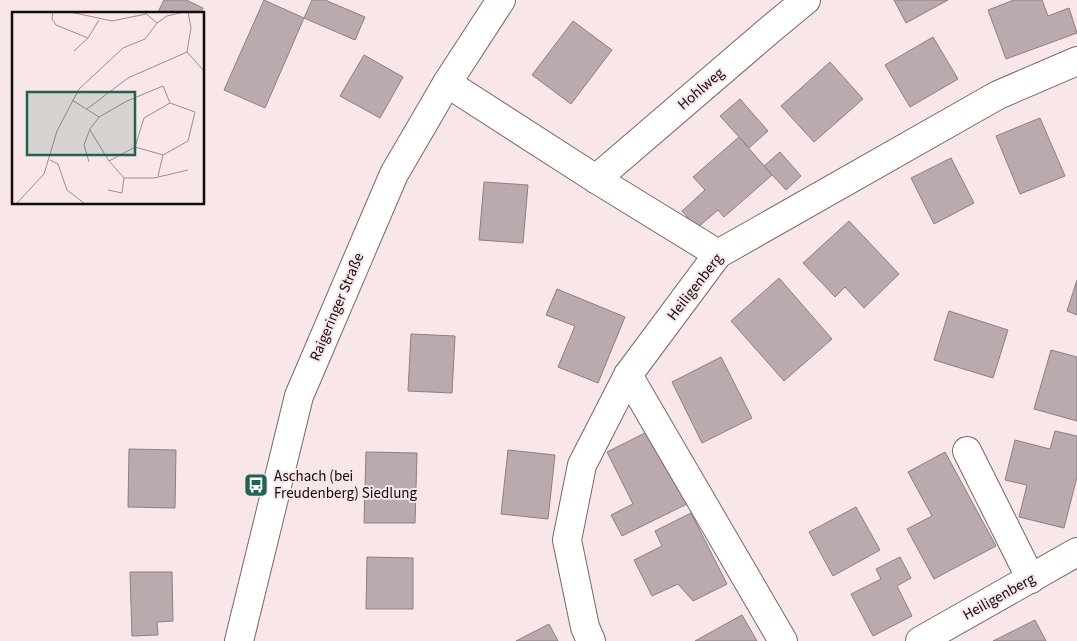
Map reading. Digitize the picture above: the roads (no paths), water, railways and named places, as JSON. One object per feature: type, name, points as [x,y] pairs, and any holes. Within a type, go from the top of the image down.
[{"type":"street","name":"Raigeringer Straße","points":[[240,641],[299,396],[394,174],[447,83],[501,0]]},
{"type":"street","name":"Hohlweg","points":[[596,179],[806,0]]},
{"type":"street","name":"Heiligenberg","points":[[591,641],[585,627],[567,540],[582,464],[628,376],[718,254],[998,95],[1077,61]]},
{"type":"street","points":[[447,83],[596,179],[718,254]]},
{"type":"street","points":[[628,376],[783,641]]},
{"type":"street","points":[[967,451],[1031,579]]},
{"type":"street","name":"Heiligenberg","points":[[920,641],[1077,552]]},
{"type":"place","name":"Aschach (bei Freudenberg) Siedlung","points":[[256,485]]}]
